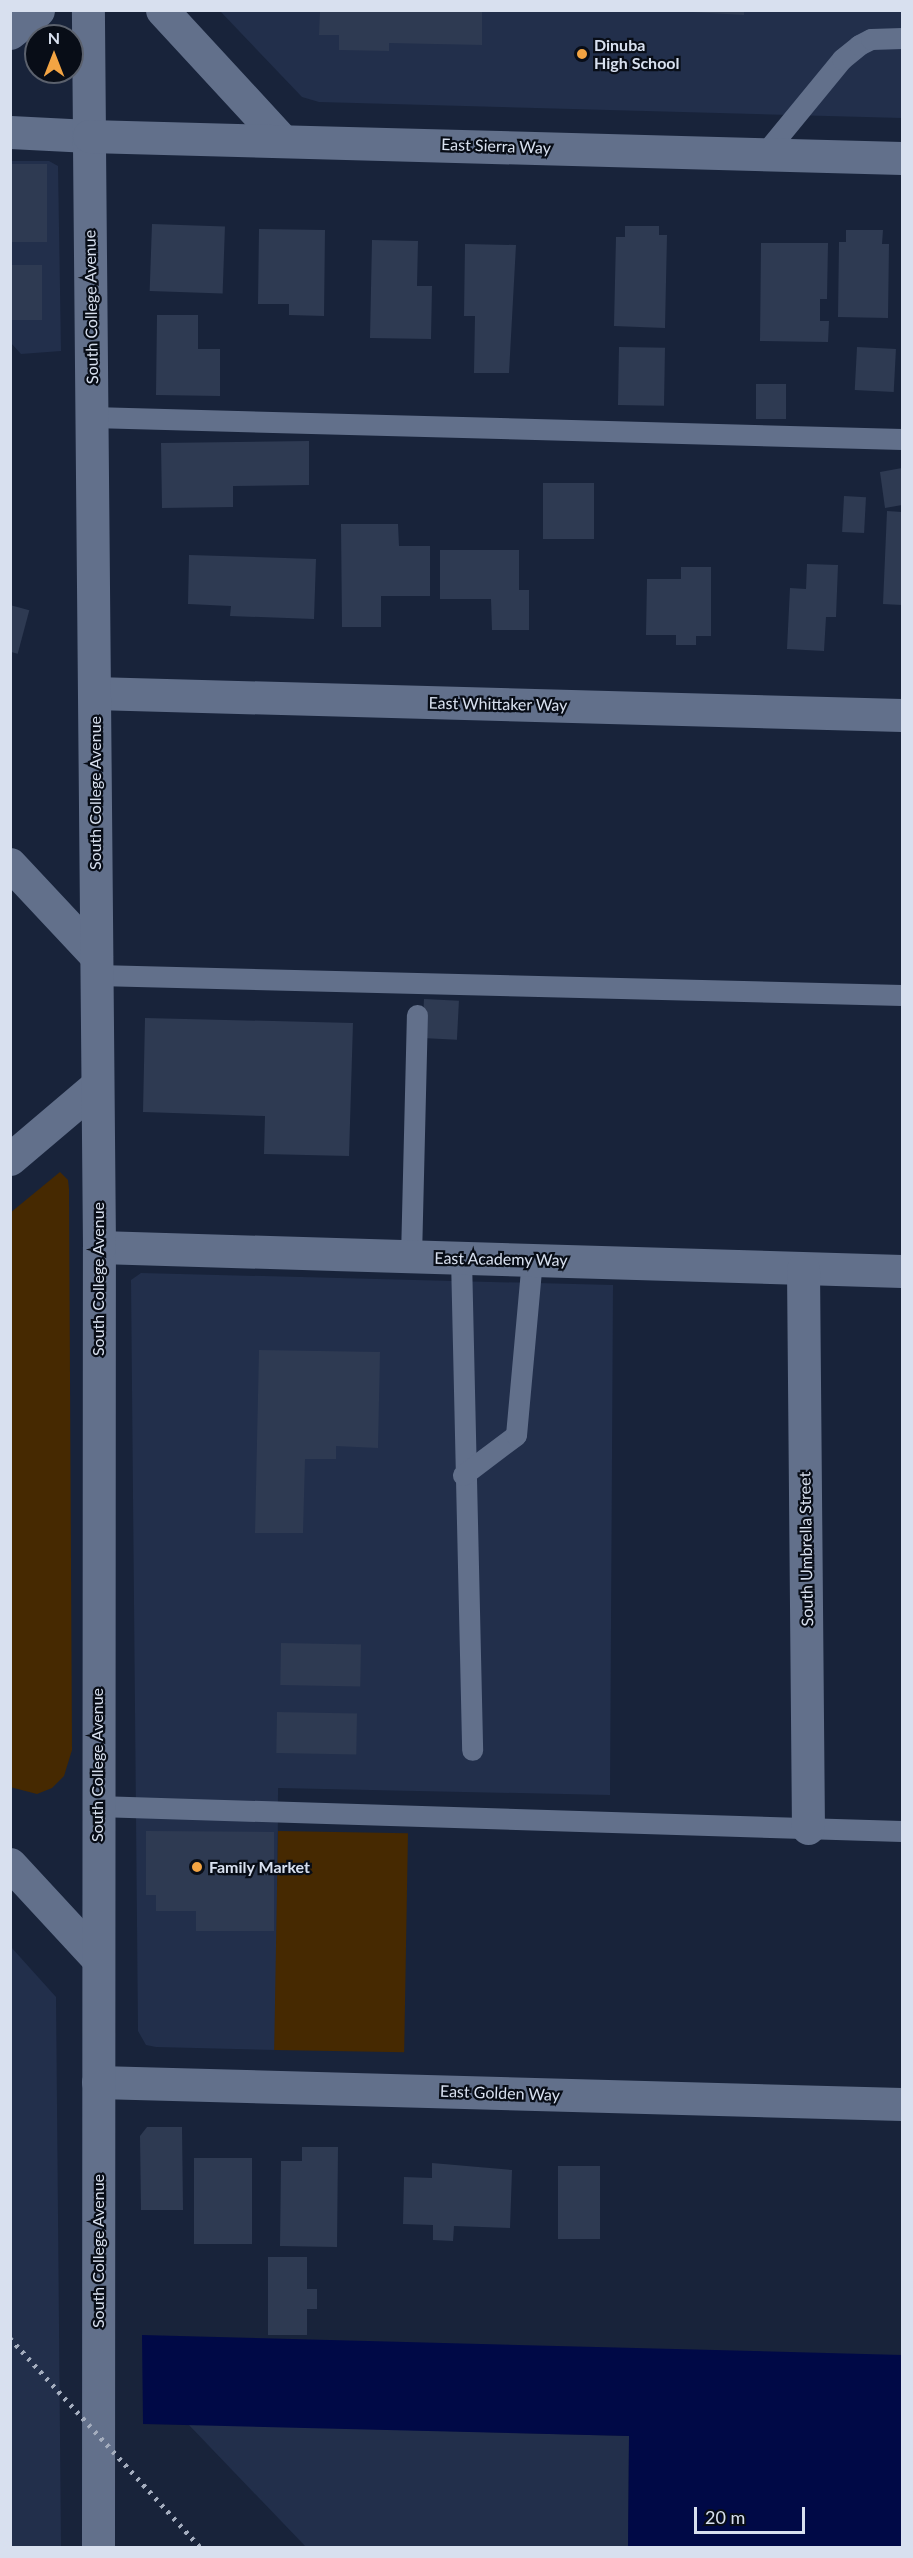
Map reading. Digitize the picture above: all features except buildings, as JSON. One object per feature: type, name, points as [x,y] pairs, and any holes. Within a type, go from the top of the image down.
[{"type":"street","points":[[10,33],[38,10]]},
{"type":"street","name":"South College Avenue","points":[[88,10],[99,1246],[98,2547]]},
{"type":"street","points":[[162,10],[282,141]]},
{"type":"street","name":"East Sierra Way","points":[[10,132],[903,158]]},
{"type":"street","name":"East Whittaker Way","points":[[94,693],[903,715]]},
{"type":"street","points":[[10,864],[97,965]]},
{"type":"street","points":[[10,1159],[96,1086]]},
{"type":"street","name":"East Academy Way","points":[[99,1246],[903,1271]]},
{"type":"street","name":"South Umbrella Street","points":[[803,1269],[808,1828]]},
{"type":"street","points":[[10,1864],[97,1958]]},
{"type":"street","name":"East Golden Way","points":[[98,2082],[903,2104]]},
{"type":"lane","points":[[764,154],[842,59],[859,45],[871,39],[903,38]]},
{"type":"lane","points":[[92,417],[903,439]]},
{"type":"lane","points":[[97,965],[903,995]]},
{"type":"lane","points":[[411,1257],[417,1015]]},
{"type":"lane","points":[[461,1258],[463,1475],[472,1615],[472,1750]]},
{"type":"lane","points":[[463,1475],[516,1435],[532,1260]]},
{"type":"lane","points":[[97,1806],[903,1831]]},
{"type":"shaded area","name":"Dinuba High School","points":[[220,11],[902,11],[902,118],[319,102],[302,97]]},
{"type":"shaded area","points":[[11,161],[49,161],[58,166],[61,351],[21,354],[11,343]]},
{"type":"shaded area","points":[[60,1172],[68,1180],[69,1189],[72,1750],[64,1776],[52,1788],[37,1794],[10,1787],[10,1213]]},
{"type":"shaded area","points":[[141,1273],[613,1285],[610,1795],[278,1788],[277,2050],[156,2047],[146,2045],[138,2031],[131,1280]]},
{"type":"shaded area","points":[[278,1831],[408,1833],[404,2052],[274,2050]]},
{"type":"shaded area","points":[[11,1947],[56,1997],[61,2547],[11,2547]]},
{"type":"shaded area","points":[[142,2335],[902,2355],[902,2547],[628,2547],[629,2436],[143,2424]]},
{"type":"shaded area","points":[[188,2424],[629,2436],[628,2547],[306,2547]]},
{"type":"railway","points":[[10,2338],[201,2548]]},
{"type":"place","name":"Dinuba High School","points":[[582,54]]},
{"type":"place","name":"Family Market","points":[[197,1867]]}]
